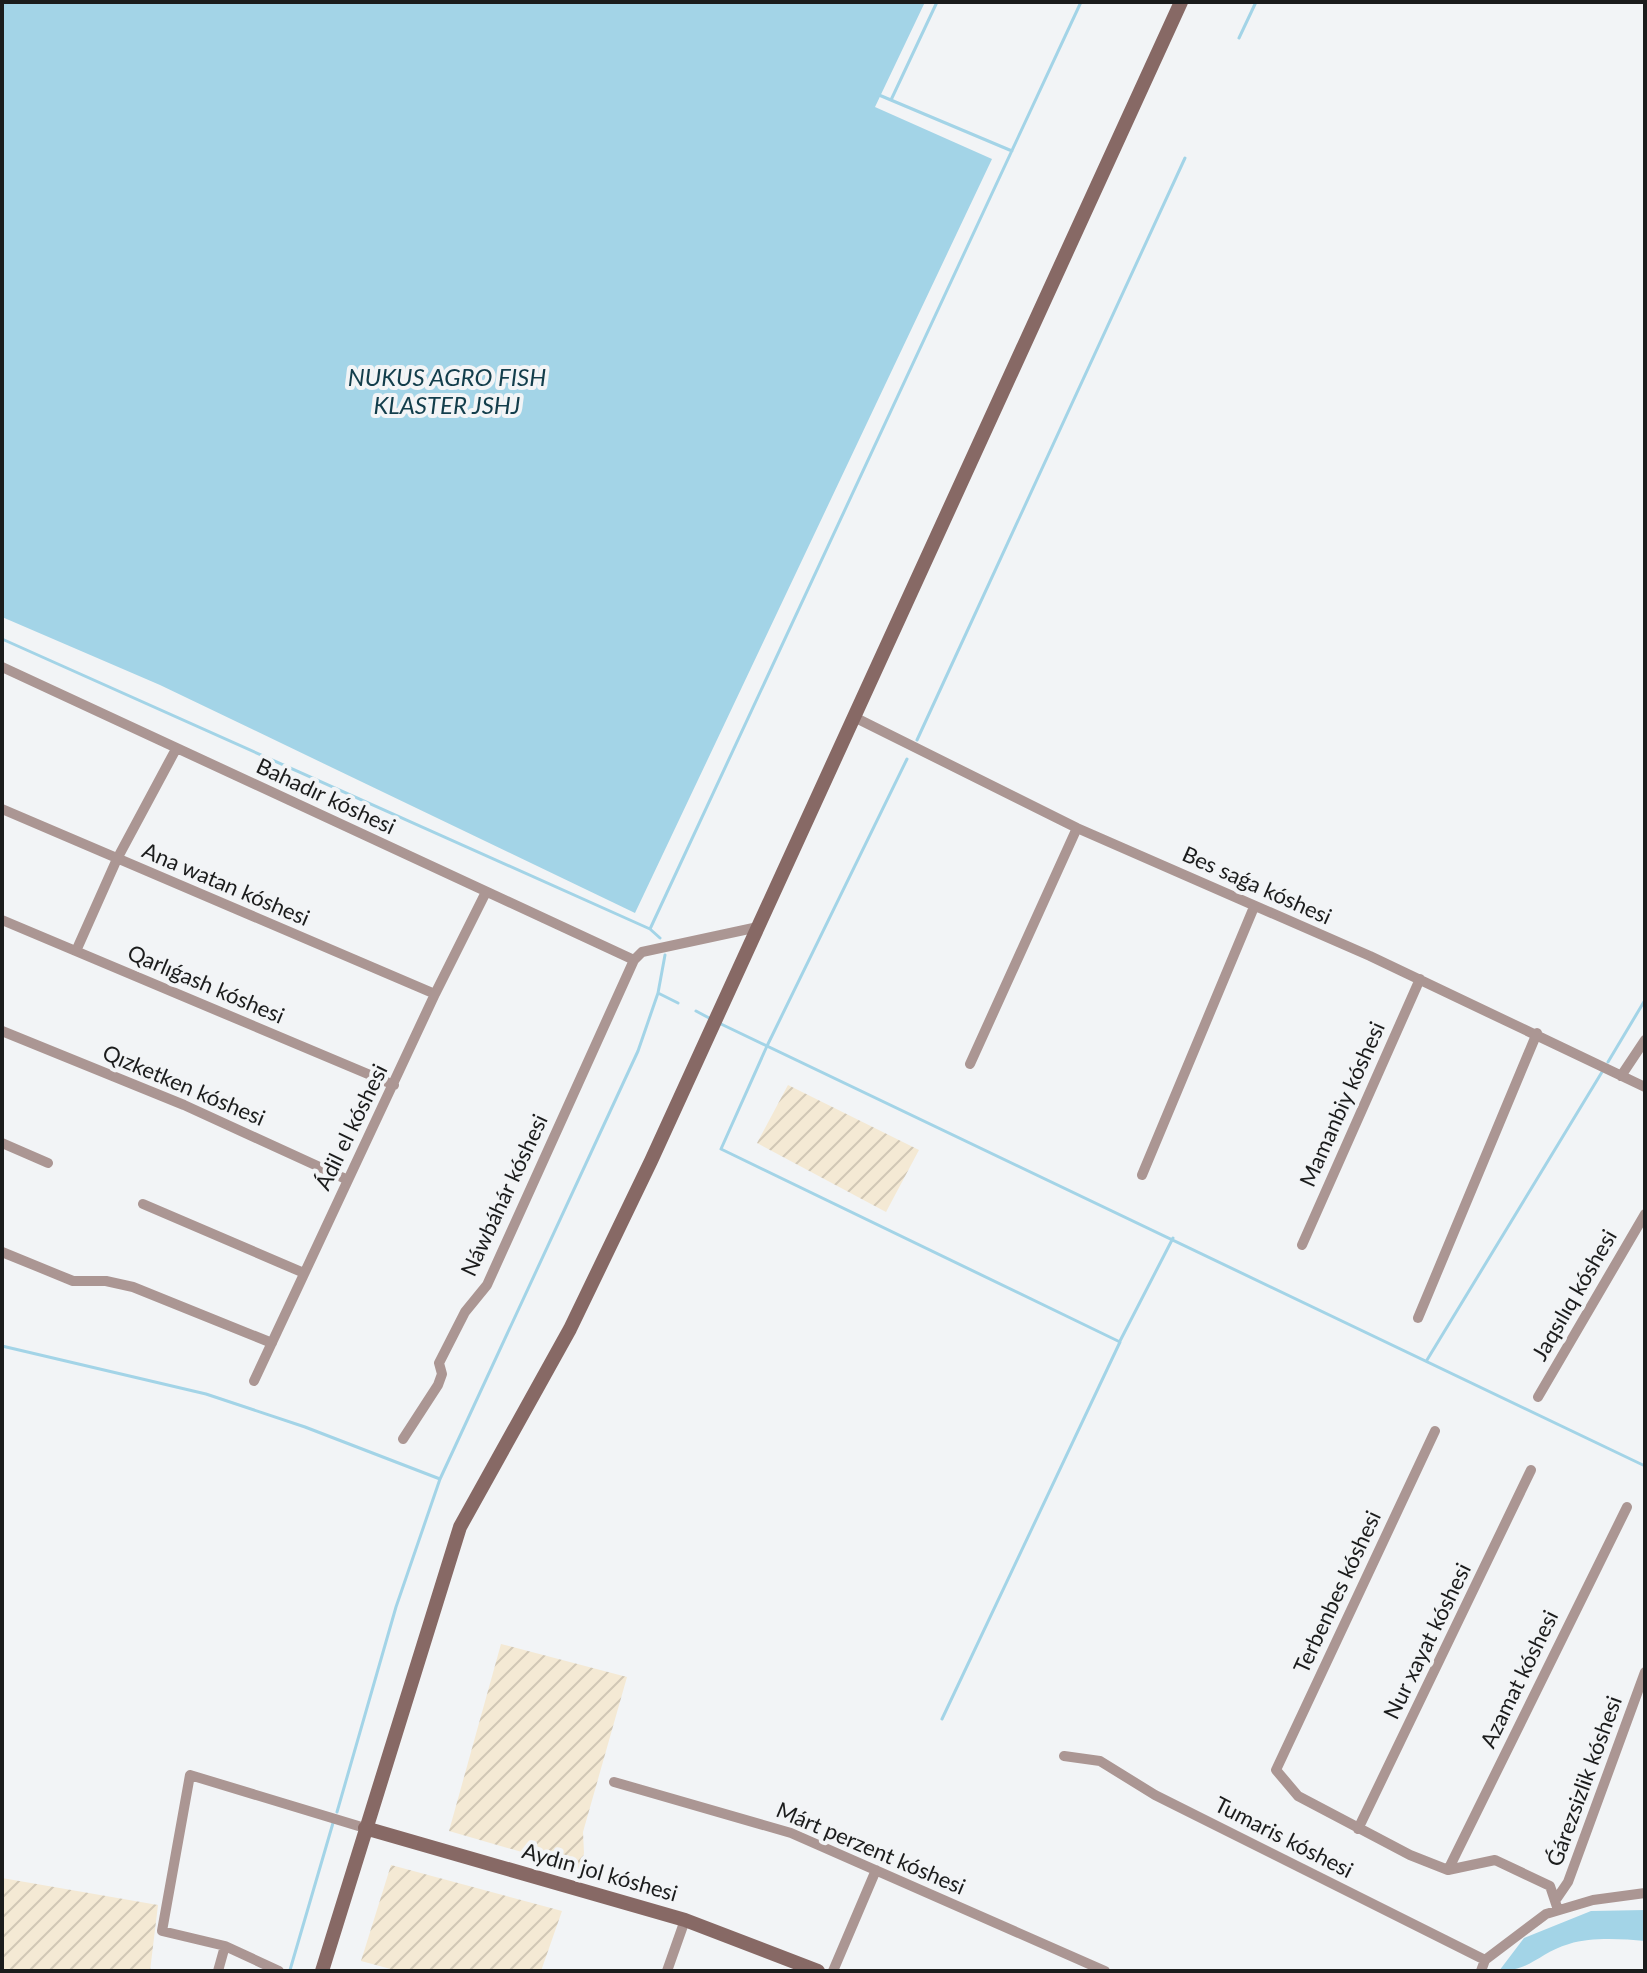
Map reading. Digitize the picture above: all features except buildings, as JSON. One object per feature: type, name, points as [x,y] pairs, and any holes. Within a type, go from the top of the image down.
[{"type":"main road","points":[[322,1971],[460,1527],[570,1329],[700,1056],[1181,2]]},
{"type":"main road","name":"Aydın jol kóshesi","points":[[365,1828],[685,1920],[818,1971]]},
{"type":"street","name":"Bahadır kóshesi","points":[[2,667],[634,960]]},
{"type":"street","name":"Bes saǵa kóshesi","points":[[854,717],[1077,828],[1420,979],[1645,1087]]},
{"type":"street","points":[[76,951],[117,859],[176,749]]},
{"type":"street","name":"Ana watan kóshesi","points":[[2,809],[435,994]]},
{"type":"street","points":[[970,1064],[1077,828]]},
{"type":"street","name":"Ádil el kóshesi","points":[[254,1381],[486,892]]},
{"type":"street","points":[[1142,1175],[1254,907]]},
{"type":"street","name":"Qarlıǵash kóshesi","points":[[2,920],[394,1085]]},
{"type":"street","points":[[634,960],[642,952],[758,927]]},
{"type":"street","name":"Náwbáhár kóshesi","points":[[403,1439],[438,1385],[442,1374],[439,1363],[465,1312],[487,1285],[634,960]]},
{"type":"street","name":"Mamanbiy kóshesi","points":[[1302,1245],[1420,979]]},
{"type":"street","name":"Qızketken kóshesi","points":[[2,1031],[184,1105],[348,1180]]},
{"type":"street","points":[[1418,1318],[1537,1033]]},
{"type":"street","points":[[1621,1076],[1645,1040]]},
{"type":"street","points":[[2,1143],[48,1163]]},
{"type":"street","points":[[143,1204],[304,1273]]},
{"type":"street","name":"Jaqsılıq kóshesi","points":[[1538,1397],[1645,1214]]},
{"type":"street","points":[[2,1252],[73,1281],[106,1281],[133,1287],[272,1343]]},
{"type":"street","name":"Terbenbes kóshesi","points":[[1358,1829],[1298,1796],[1276,1770],[1435,1431]]},
{"type":"street","name":"Nur xayat kóshesi","points":[[1358,1829],[1531,1470]]},
{"type":"street","name":"Azamat kóshesi","points":[[1448,1870],[1627,1507]]},
{"type":"street","name":"Ǵárezsizlik kóshesi","points":[[1557,1905],[1645,1672]]},
{"type":"street","name":"Tumaris kóshesi","points":[[1064,1756],[1100,1761],[1155,1795],[1483,1965]]},
{"type":"street","points":[[279,1971],[225,1946],[162,1931],[190,1775],[365,1828]]},
{"type":"street","name":"Márt perzent kóshesi","points":[[614,1782],[791,1833],[1105,1971]]},
{"type":"street","points":[[1358,1829],[1448,1870],[1495,1860],[1550,1886],[1557,1905]]},
{"type":"street","points":[[833,1971],[876,1870]]},
{"type":"street","points":[[1483,1965],[1557,1905],[1645,1893]]},
{"type":"street","points":[[667,1971],[685,1920]]},
{"type":"street","points":[[218,1971],[225,1946]]},
{"type":"shaded area","points":[[788,1085],[919,1150],[886,1212],[757,1143]]},
{"type":"shaded area","points":[[501,1644],[627,1677],[583,1832],[584,1853],[580,1869],[449,1831]]},
{"type":"shaded area","points":[[391,1865],[562,1911],[541,1971],[398,1971],[361,1961]]},
{"type":"shaded area","points":[[2,1878],[158,1905],[150,1971],[2,1971]]},
{"type":"water","name":"NUKUS AGRO FISH KLASTER JSHJ","points":[[2,2],[925,2],[875,107],[992,159],[635,913],[160,685],[2,617]]},
{"type":"water","points":[[1645,1910],[1645,1941],[1587,1940],[1559,1947],[1528,1965],[1499,1971],[1524,1938],[1591,1911]]},
{"type":"waterway","points":[[891,100],[937,2]]},
{"type":"waterway","points":[[650,929],[1081,2]]},
{"type":"waterway","points":[[1239,38],[1256,2]]},
{"type":"waterway","points":[[879,95],[1012,151]]},
{"type":"waterway","points":[[917,740],[1185,158]]},
{"type":"waterway","points":[[2,639],[650,929],[660,938]]},
{"type":"waterway","points":[[907,759],[767,1046],[721,1149],[1120,1342],[942,1719]]},
{"type":"waterway","points":[[658,993],[665,955]]},
{"type":"waterway","points":[[337,1812],[396,1607],[440,1479],[638,1051],[658,993],[678,1003]]},
{"type":"waterway","points":[[1608,1062],[1645,1000]]},
{"type":"waterway","points":[[696,1011],[711,1019]]},
{"type":"waterway","points":[[721,1024],[1645,1466]]},
{"type":"waterway","points":[[1427,1360],[1602,1072]]},
{"type":"waterway","points":[[1120,1341],[1173,1238]]},
{"type":"waterway","points":[[2,1346],[206,1394],[305,1427],[440,1479]]},
{"type":"waterway","points":[[290,1970],[333,1823]]}]
